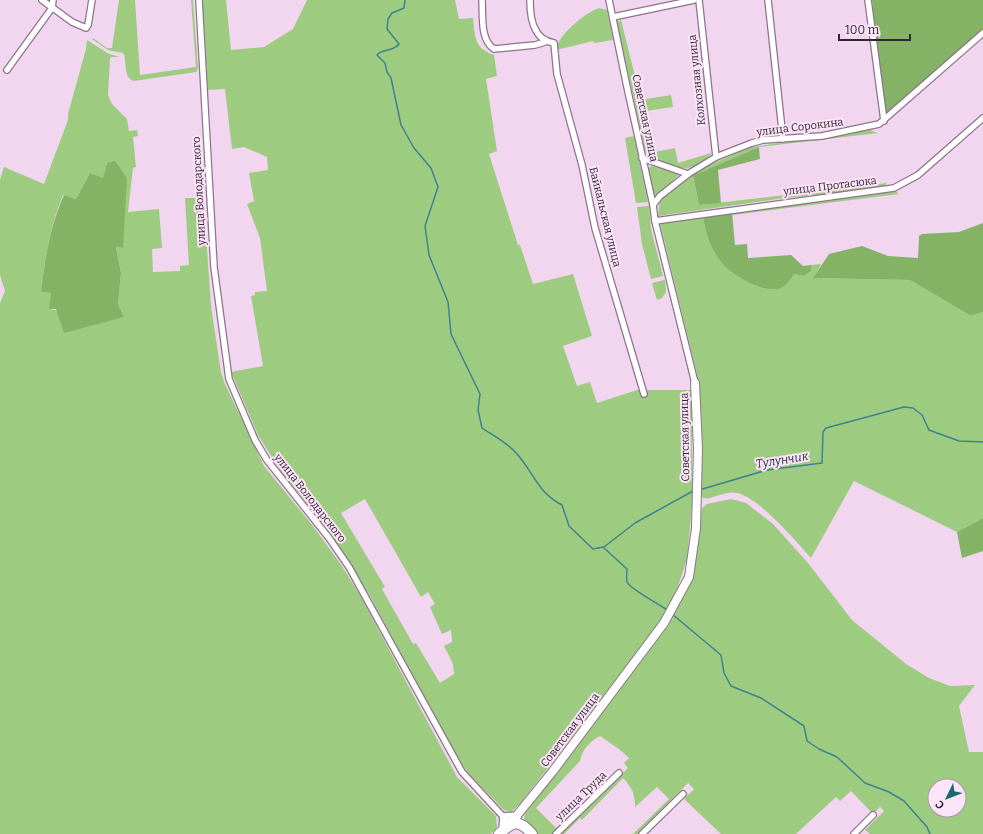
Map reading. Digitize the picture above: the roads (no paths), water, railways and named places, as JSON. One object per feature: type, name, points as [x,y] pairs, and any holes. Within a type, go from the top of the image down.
[{"type":"highway","points":[[500,832],[516,821],[532,834]]},
{"type":"street","points":[[42,0],[81,27],[86,28],[88,25],[92,0]]},
{"type":"street","points":[[7,70],[52,8],[53,0]]},
{"type":"street","name":"улица Володарского","points":[[199,0],[214,267],[230,384],[255,440],[267,460],[330,538],[349,567],[462,772],[503,816],[516,821]]},
{"type":"street","points":[[482,0],[485,35],[488,46],[500,50],[535,45],[545,42],[537,33],[532,22],[530,0]]},
{"type":"street","name":"Советская улица","points":[[516,821],[664,624],[689,577],[696,528],[698,449],[696,383],[655,221],[653,205],[609,0]]},
{"type":"street","points":[[613,17],[694,0]]},
{"type":"street","name":"Колхозная улица","points":[[698,0],[716,157]]},
{"type":"street","points":[[768,0],[783,139]]},
{"type":"street","points":[[868,0],[884,121]]},
{"type":"street","name":"улица Сорокина","points":[[653,205],[660,196],[688,174],[716,157],[752,143],[822,136],[874,126],[884,121],[983,33]]},
{"type":"street","name":"Байкальская улица","points":[[545,42],[554,43],[557,74],[582,165],[595,228],[644,394]]},
{"type":"street","name":"улица Протасюка","points":[[655,221],[894,188],[918,175],[983,118]]},
{"type":"street","points":[[642,158],[688,174]]},
{"type":"street","name":"улица Труда","points":[[556,834],[619,773]]},
{"type":"street","points":[[642,834],[683,794]]},
{"type":"street","points":[[854,834],[873,815]]},
{"type":"street","points":[[500,832],[503,816],[516,821]]},
{"type":"waterway","points":[[405,0],[404,8],[392,13],[388,19],[387,29],[399,44],[394,48],[382,51],[377,55],[385,63],[387,72],[391,78],[401,125],[414,148],[431,168],[438,187],[425,226],[429,255],[448,302],[451,334],[480,394],[478,410],[482,428],[505,443],[517,454],[541,488],[553,500],[562,505],[569,526],[593,549],[603,547],[627,569],[627,582],[629,585],[667,610]]},
{"type":"waterway","name":"Тулунчик","points":[[699,490],[767,470],[822,463],[823,432],[826,428],[904,407],[913,408],[922,415],[929,430],[959,441],[983,442]]},
{"type":"waterway","name":"Тулунчик","points":[[604,547],[635,523],[693,491]]},
{"type":"waterway","points":[[672,614],[721,655],[724,673],[731,686],[761,698],[804,726],[807,741],[819,749],[837,757],[865,783],[889,792],[904,801],[927,827],[930,834]]}]
